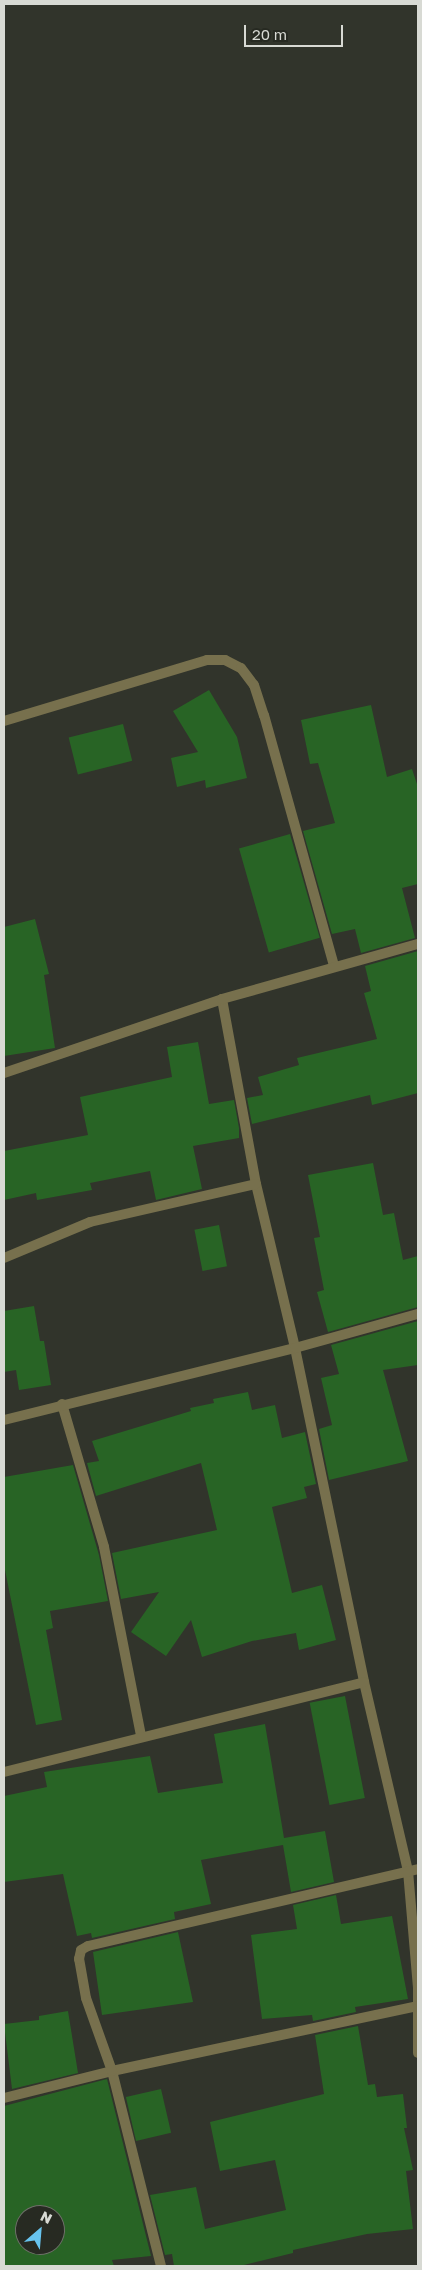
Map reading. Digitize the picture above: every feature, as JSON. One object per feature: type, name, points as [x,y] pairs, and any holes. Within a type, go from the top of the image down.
[{"type":"street","points":[[4,721],[207,660],[225,660],[241,668],[254,685],[264,715],[334,966]]},
{"type":"street","points":[[4,1073],[222,999],[334,966],[418,944]]},
{"type":"street","points":[[222,999],[256,1184],[295,1348],[364,1682],[413,1870],[418,2053]]},
{"type":"street","points":[[4,1258],[90,1222],[256,1184]]},
{"type":"street","points":[[4,1420],[62,1404],[295,1348],[418,1314]]},
{"type":"street","points":[[62,1404],[104,1547],[141,1735]]},
{"type":"street","points":[[4,1772],[141,1735],[229,1718],[364,1682]]},
{"type":"street","points":[[160,2266],[112,2071],[86,1998],[79,1959],[81,1950],[413,1870]]},
{"type":"street","points":[[4,2098],[112,2071],[417,2006]]},
{"type":"building","points":[[209,690],[237,737],[247,778],[206,788],[205,780],[177,787],[171,758],[198,752],[173,711]]},
{"type":"building","points":[[371,705],[387,777],[412,769],[418,787],[418,884],[402,888],[415,938],[361,953],[355,929],[332,934],[303,831],[335,823],[318,763],[310,764],[301,720]]},
{"type":"building","points":[[123,724],[132,761],[78,774],[69,738]]},
{"type":"building","points":[[290,834],[320,938],[269,952],[239,849]]},
{"type":"building","points":[[35,919],[49,974],[44,975],[55,1048],[4,1056],[4,927]]},
{"type":"building","points":[[418,951],[418,1093],[372,1105],[370,1095],[252,1124],[247,1098],[263,1095],[258,1077],[299,1065],[297,1058],[377,1039],[364,993],[371,991],[365,966]]},
{"type":"building","points":[[198,1042],[209,1104],[234,1100],[239,1128],[239,1138],[193,1146],[202,1189],[156,1200],[150,1171],[90,1183],[92,1190],[37,1200],[36,1193],[4,1200],[4,1151],[88,1135],[80,1097],[172,1077],[167,1047]]},
{"type":"building","points":[[373,1163],[383,1215],[394,1213],[403,1260],[418,1256],[418,1307],[328,1332],[317,1292],[324,1290],[314,1238],[320,1237],[308,1175]]},
{"type":"building","points":[[219,1225],[227,1266],[202,1271],[194,1230]]},
{"type":"building","points":[[34,1306],[40,1341],[44,1341],[51,1385],[19,1390],[16,1370],[4,1372],[4,1311]]},
{"type":"building","points":[[418,1321],[418,1365],[383,1370],[408,1461],[329,1480],[319,1429],[332,1425],[321,1378],[339,1374],[331,1345]]},
{"type":"building","points":[[248,1392],[252,1410],[275,1405],[282,1438],[305,1432],[316,1484],[304,1487],[307,1498],[272,1507],[292,1593],[322,1585],[336,1640],[299,1650],[296,1633],[252,1641],[202,1657],[191,1620],[166,1656],[131,1632],[159,1592],[121,1599],[112,1553],[217,1530],[201,1463],[96,1496],[87,1463],[99,1461],[92,1441],[191,1411],[190,1408],[214,1403],[213,1399]]},
{"type":"building","points":[[73,1465],[99,1555],[108,1601],[50,1611],[53,1628],[46,1630],[62,1720],[36,1725],[4,1565],[4,1477]]},
{"type":"building","points":[[345,1696],[365,1798],[330,1805],[310,1703]]},
{"type":"building","points":[[265,1724],[284,1838],[325,1831],[334,1882],[291,1892],[283,1845],[201,1860],[211,1904],[174,1912],[175,1919],[92,1938],[91,1933],[77,1936],[63,1874],[4,1882],[4,1796],[47,1787],[44,1772],[150,1756],[158,1793],[223,1783],[214,1734]]},
{"type":"building","points":[[336,1895],[341,1924],[392,1916],[408,1999],[355,2007],[356,2012],[313,2021],[312,2015],[262,2019],[251,1935],[297,1929],[293,1905]]},
{"type":"building","points":[[178,1932],[193,2002],[102,2015],[93,1952]]},
{"type":"building","points":[[68,2011],[78,2073],[12,2089],[4,2024],[39,2020],[39,2016]]},
{"type":"building","points":[[358,2026],[368,2085],[375,2084],[377,2097],[403,2094],[407,2128],[404,2128],[413,2170],[406,2171],[413,2229],[367,2234],[293,2250],[293,2253],[240,2266],[174,2266],[172,2254],[165,2255],[150,2195],[196,2187],[205,2229],[286,2210],[275,2160],[220,2171],[210,2122],[324,2094],[315,2035]]},
{"type":"building","points":[[107,2079],[151,2256],[112,2260],[114,2266],[4,2266],[4,2106]]},
{"type":"building","points":[[161,2089],[171,2133],[136,2141],[126,2097]]}]
